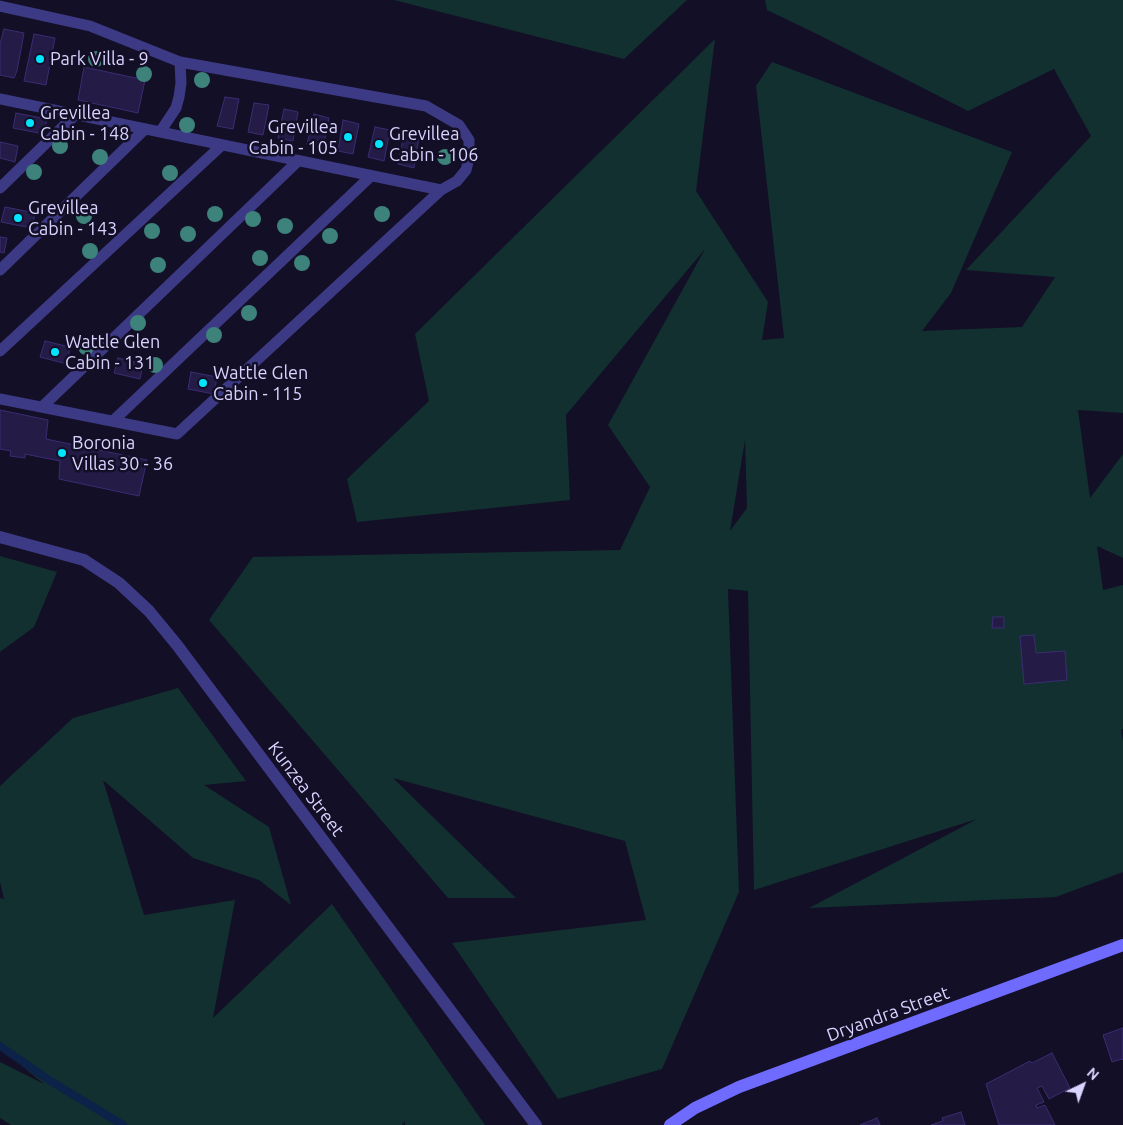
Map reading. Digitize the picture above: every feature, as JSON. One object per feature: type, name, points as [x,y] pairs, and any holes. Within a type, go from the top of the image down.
[{"type":"street","name":"Kunzea Street","points":[[0,537],[84,560],[120,583],[149,611],[536,1125]]},
{"type":"street","name":"Dryandra Street","points":[[670,1125],[696,1108],[739,1087],[1123,945]]},
{"type":"lane","points":[[0,6],[90,26],[180,62],[426,106],[459,125],[470,140],[466,170],[457,181],[441,190],[177,434],[0,399]]},
{"type":"lane","points":[[160,132],[176,108],[181,83],[180,62]]},
{"type":"lane","points":[[0,99],[74,116],[441,190]]},
{"type":"lane","points":[[0,188],[74,116]]},
{"type":"lane","points":[[0,270],[145,129]]},
{"type":"lane","points":[[0,351],[222,145]]},
{"type":"lane","points":[[42,407],[298,161]]},
{"type":"lane","points":[[113,421],[371,176]]},
{"type":"green space","points":[[394,0],[687,0],[624,59]]},
{"type":"green space","points":[[765,0],[1123,0],[1123,413],[1078,410],[1090,498],[1123,454],[1123,558],[1097,546],[1103,590],[1123,585],[1123,729],[1121,730],[1123,741],[1123,872],[1056,897],[809,908],[977,819],[754,890],[748,591],[728,589],[739,892],[662,1069],[558,1099],[452,943],[646,920],[625,841],[393,778],[516,898],[448,898],[209,620],[253,557],[620,550],[650,487],[608,425],[705,249],[566,415],[570,500],[357,522],[347,479],[429,401],[415,334],[715,39],[696,191],[768,302],[762,340],[784,338],[756,86],[772,62],[1012,152],[951,293],[922,331],[1022,327],[1055,277],[966,270],[1091,136],[1054,69],[968,111],[767,10]],"holes":[[[745,440],[747,508],[730,531]]]},
{"type":"green space","points":[[0,556],[57,572],[34,627],[0,652]]},
{"type":"green space","points":[[178,688],[246,781],[204,785],[269,827],[291,905],[259,880],[193,858],[103,780],[144,915],[235,900],[213,1018],[332,904],[485,1125],[405,1125],[405,1121],[402,1125],[11,1125],[0,1118],[0,1062],[44,1084],[0,1048],[0,898],[4,899],[0,882],[0,786],[73,718]]},
{"type":"building","points":[[4,29],[24,33],[14,78],[0,75],[0,44]]},
{"type":"building","name":"Park Villa - 9","points":[[34,34],[55,38],[46,85],[24,81]]},
{"type":"building","points":[[84,67],[145,80],[138,113],[78,100]]},
{"type":"building","points":[[225,97],[239,99],[233,129],[217,126]]},
{"type":"building","points":[[254,103],[269,105],[263,135],[248,132]]},
{"type":"building","points":[[284,109],[298,112],[293,141],[278,138]]},
{"type":"building","name":"Grevillea Cabin - 148","points":[[16,113],[47,119],[44,134],[13,128]]},
{"type":"building","points":[[314,114],[329,118],[323,148],[307,144]]},
{"type":"building","name":"Grevillea Cabin - 105","points":[[343,120],[359,124],[353,154],[338,151]]},
{"type":"building","name":"Grevillea Cabin - 106","points":[[375,127],[390,130],[384,161],[368,157]]},
{"type":"building","points":[[404,134],[419,137],[414,168],[398,164]]},
{"type":"building","points":[[0,142],[18,146],[15,162],[0,158]]},
{"type":"building","name":"Grevillea Cabin - 143","points":[[5,207],[35,213],[32,228],[1,222]]},
{"type":"building","points":[[0,237],[7,238],[4,253],[0,252]]},
{"type":"building","name":"Wattle Glen Cabin - 131","points":[[45,341],[70,347],[67,364],[40,357]]},
{"type":"building","points":[[118,358],[143,364],[140,379],[114,373]]},
{"type":"building","name":"Wattle Glen Cabin - 115","points":[[191,372],[217,377],[214,394],[188,389]]},
{"type":"building","name":"Boronia Villas 30 - 36","points":[[0,410],[48,420],[46,439],[147,460],[139,496],[59,479],[60,461],[25,454],[25,458],[10,456],[11,451],[0,449]]},
{"type":"building","points":[[993,617],[1004,617],[1004,628],[992,628]]},
{"type":"building","points":[[1034,635],[1036,653],[1065,651],[1067,680],[1024,684],[1020,636]]},
{"type":"building","points":[[1123,1028],[1123,1060],[1112,1062],[1103,1035]]},
{"type":"building","points":[[1052,1053],[1070,1088],[1049,1099],[1042,1086],[1037,1088],[1044,1102],[1036,1105],[1037,1108],[1045,1105],[1055,1125],[999,1125],[986,1084],[1030,1061],[1032,1063]]},
{"type":"building","points":[[961,1112],[965,1125],[931,1125],[943,1121],[942,1118]]},
{"type":"building","points":[[877,1118],[880,1125],[860,1125]]},
{"type":"waterway","points":[[0,1046],[49,1080],[123,1125]]},
{"type":"place","name":"Park Villa - 9","points":[[40,59]]},
{"type":"place","name":"Grevillea Cabin - 148","points":[[30,123]]},
{"type":"place","name":"Grevillea Cabin - 105","points":[[348,137]]},
{"type":"place","name":"Grevillea Cabin - 106","points":[[379,144]]},
{"type":"place","name":"Grevillea Cabin - 143","points":[[18,218]]},
{"type":"place","name":"Wattle Glen Cabin - 131","points":[[55,352]]},
{"type":"place","name":"Wattle Glen Cabin - 115","points":[[203,383]]},
{"type":"place","name":"Boronia Villas 30 - 36","points":[[62,453]]}]
